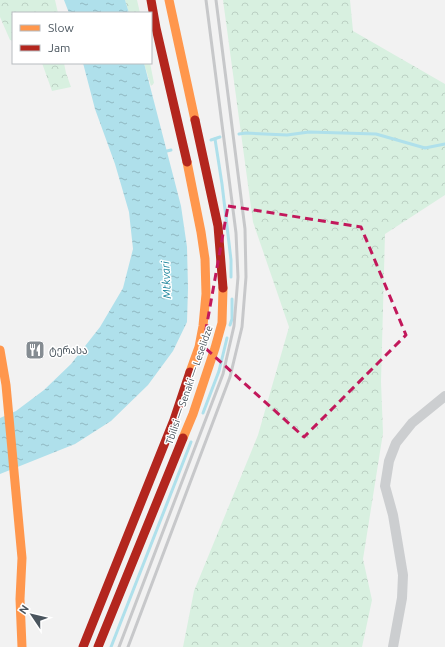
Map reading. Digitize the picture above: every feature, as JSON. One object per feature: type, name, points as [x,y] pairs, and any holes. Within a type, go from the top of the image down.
[{"type":"main road","name":"Tbilisi — Senaki — Leselidze","points":[[83,647],[174,420],[197,354],[203,326],[206,294],[205,259],[202,232],[151,0]]},
{"type":"main road","name":"Tbilisi — Senaki — Leselidze","points":[[98,647],[193,414],[222,323],[223,282],[218,226],[168,0]]},
{"type":"main road","points":[[0,350],[6,385],[22,558],[20,599],[22,647]]},
{"type":"street","points":[[393,647],[402,598],[403,575],[393,515],[385,486],[389,461],[396,443],[412,423],[445,396]]},
{"type":"highlighted area","points":[[228,206],[361,227],[406,335],[304,437],[203,346]]},
{"type":"green space","points":[[0,0],[55,0],[58,12],[12,12],[12,41],[10,40],[0,17]]},
{"type":"green space","points":[[125,0],[137,0],[140,12],[129,12]]},
{"type":"green space","points":[[223,0],[350,0],[353,31],[445,84],[445,195],[385,234],[381,382],[383,433],[363,559],[372,600],[362,647],[183,647],[194,591],[258,435],[289,327],[253,222]]},
{"type":"green space","points":[[42,64],[64,64],[71,87],[52,91]]},
{"type":"green space","points":[[144,64],[150,64],[154,83],[151,86]]},
{"type":"water","points":[[64,0],[125,0],[129,12],[69,12]]},
{"type":"water","name":"Mtkvari","points":[[83,64],[144,64],[181,206],[187,247],[187,322],[173,351],[148,385],[111,421],[75,444],[0,474],[0,418],[16,411],[44,390],[71,364],[100,327],[123,288],[133,249],[129,212],[115,164],[95,109]]},
{"type":"waterway","points":[[239,134],[287,135],[309,132],[376,134],[425,148],[445,144]]},
{"type":"waterway","points":[[211,140],[220,137]]},
{"type":"waterway","points":[[215,139],[231,260],[231,277]]},
{"type":"waterway","points":[[163,152],[171,150]]},
{"type":"waterway","points":[[230,325],[232,319],[232,299]]},
{"type":"waterway","points":[[203,413],[219,371],[227,338]]},
{"type":"waterway","points":[[111,647],[191,442]]},
{"type":"railway","points":[[119,647],[223,374],[234,326],[238,277],[236,233],[206,0]]},
{"type":"railway","points":[[128,647],[230,377],[242,327],[246,277],[245,229],[216,0]]},
{"type":"traffic: slow","points":[[169,0],[195,120]]},
{"type":"traffic: slow","points":[[187,162],[205,259],[206,294],[203,326],[199,347],[190,372]]},
{"type":"traffic: slow","points":[[183,438],[193,414],[222,323],[223,288]]},
{"type":"traffic: slow","points":[[0,350],[6,385],[22,558],[20,599],[22,647]]},
{"type":"traffic: jam","points":[[151,0],[187,162]]},
{"type":"traffic: jam","points":[[195,120],[218,226],[223,288]]},
{"type":"traffic: jam","points":[[83,647],[174,420],[190,372]]},
{"type":"traffic: jam","points":[[98,647],[183,438]]},
{"type":"place","name":"ტერასა","points":[[35,350]]}]
